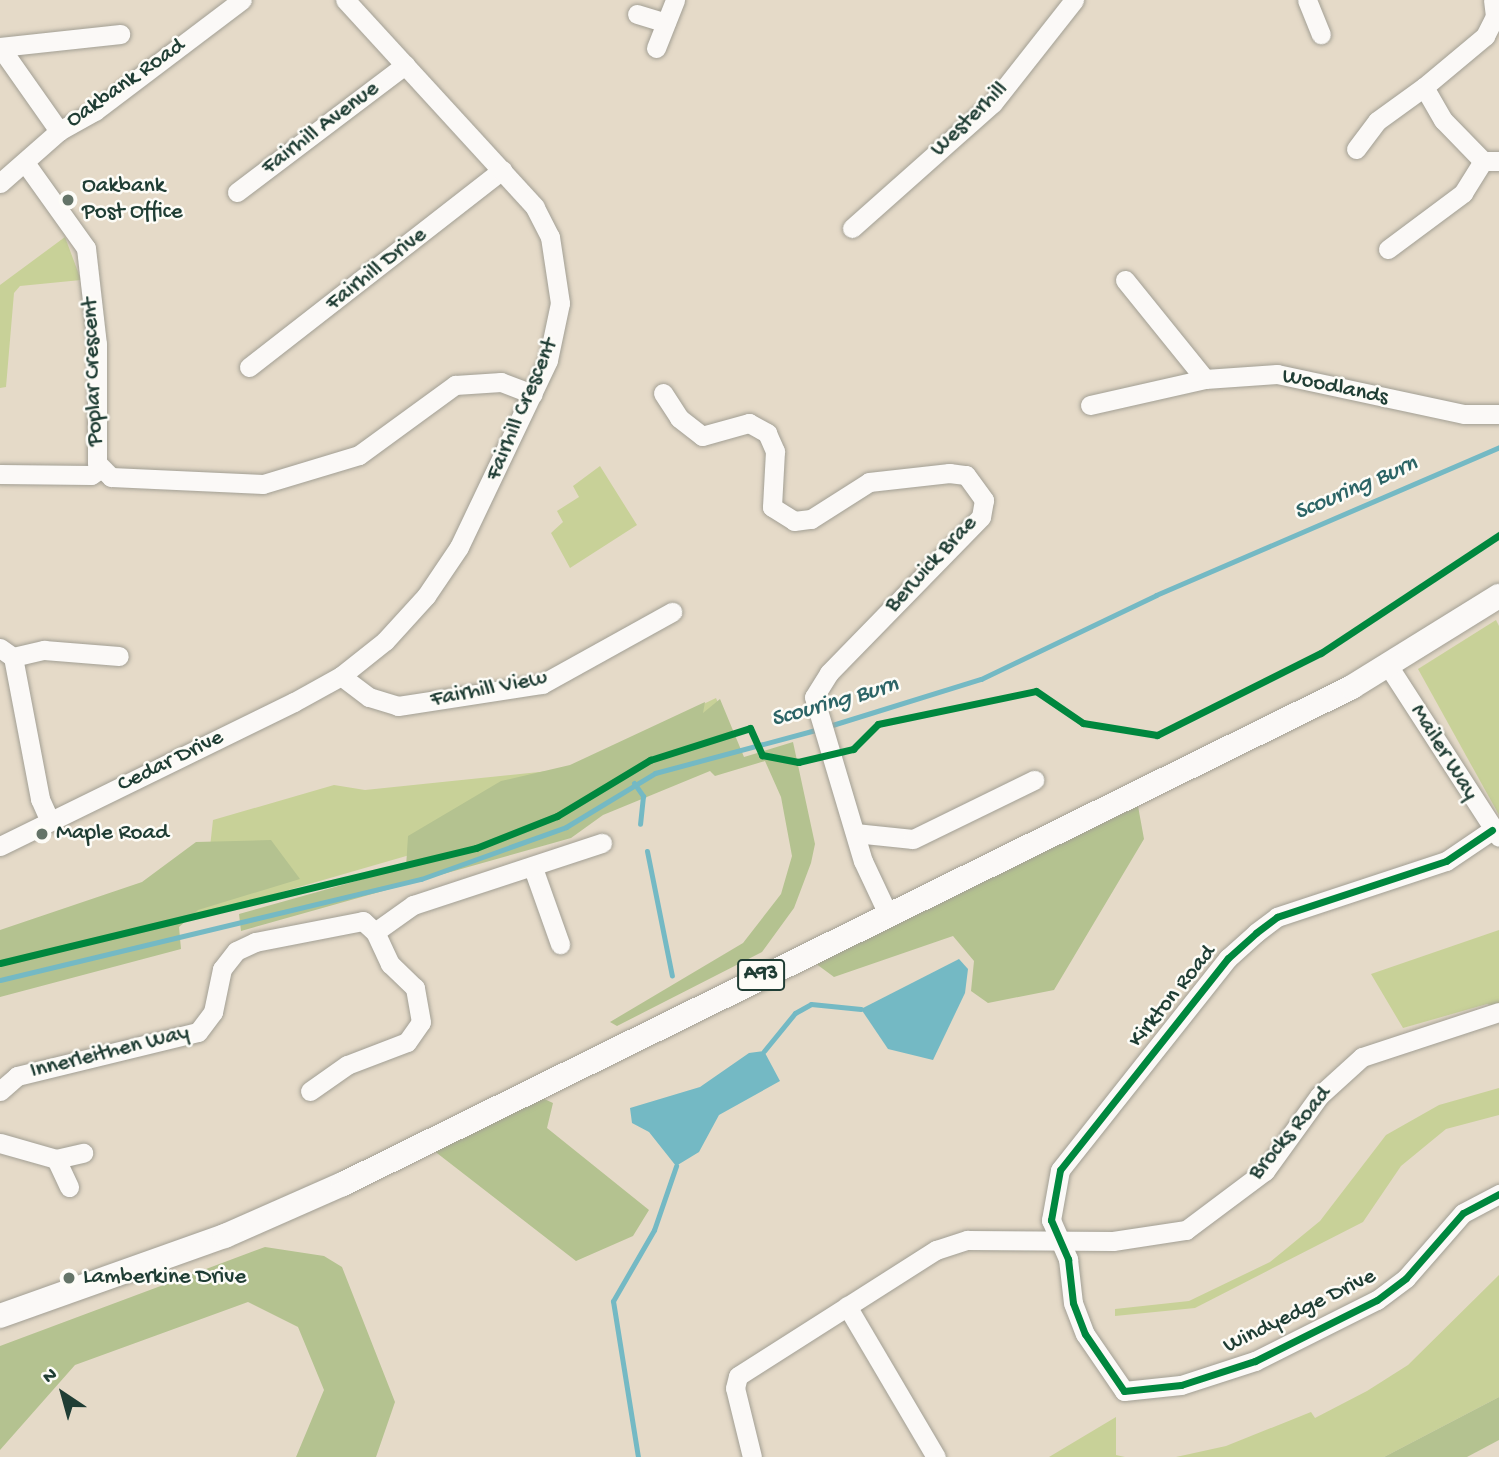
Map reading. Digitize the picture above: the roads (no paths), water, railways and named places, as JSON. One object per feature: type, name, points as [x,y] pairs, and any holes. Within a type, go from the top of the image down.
[{"type":"main road","name":"A93","points":[[2,1316],[283,1212],[887,912],[1390,667],[1499,596]]},
{"type":"street","name":"Oakbank Road","points":[[0,47],[59,131],[96,111],[242,0]]},
{"type":"street","name":"Fairhill Crescent","points":[[341,676],[384,641],[446,568],[533,394],[558,330],[557,268],[535,207],[345,0]]},
{"type":"street","points":[[656,48],[675,0]]},
{"type":"street","name":"Westerhill","points":[[852,228],[993,103],[1074,0]]},
{"type":"street","points":[[1307,0],[1321,33]]},
{"type":"street","points":[[1356,149],[1377,121],[1424,87],[1485,36],[1495,10]]},
{"type":"street","points":[[637,14],[666,23]]},
{"type":"street","points":[[0,47],[120,34]]},
{"type":"street","name":"Fairhill Avenue","points":[[237,192],[405,65]]},
{"type":"street","points":[[1388,249],[1463,193],[1491,161],[1443,120],[1424,87]]},
{"type":"street","points":[[0,183],[26,163],[59,131]]},
{"type":"street","name":"Poplar Crescent","points":[[26,163],[86,248],[100,469],[122,481],[263,484],[359,455],[455,385],[501,382],[533,394]]},
{"type":"street","name":"Fairhill Drive","points":[[249,368],[502,170]]},
{"type":"street","points":[[1125,280],[1205,379]]},
{"type":"street","name":"Woodlands","points":[[1090,405],[1205,379],[1277,374],[1464,414],[1499,414]]},
{"type":"street","name":"Berwick Brae","points":[[663,393],[679,418],[702,436],[749,423],[767,433],[775,451],[772,507],[794,521],[811,519],[869,482],[949,472],[977,483],[984,500],[981,517],[829,673],[815,702],[855,833],[887,912]]},
{"type":"street","points":[[0,474],[91,475],[100,469]]},
{"type":"street","name":"Fairhill View","points":[[341,676],[369,697],[398,706],[542,684],[672,612]]},
{"type":"street","points":[[50,821],[40,799],[6,652],[44,650],[118,656]]},
{"type":"street","name":"Mailer Way","points":[[1390,667],[1495,834]]},
{"type":"street","name":"Cedar Drive","points":[[0,846],[341,676]]},
{"type":"street","points":[[855,833],[913,839],[1034,780]]},
{"type":"street","name":"Kirkton Road","points":[[1059,1241],[1051,1220],[1060,1170],[1228,958],[1277,917],[1446,861],[1495,834]]},
{"type":"street","points":[[310,1091],[347,1065],[407,1042],[421,1022],[415,988],[390,964],[375,932],[413,905],[533,868],[602,843]]},
{"type":"street","points":[[533,868],[560,944]]},
{"type":"street","name":"Innerleithen Way","points":[[0,1091],[18,1076],[198,1032],[210,1020],[222,969],[236,951],[255,942],[363,921],[375,932]]},
{"type":"street","name":"Brocks Road","points":[[752,1457],[735,1388],[738,1376],[946,1245],[1114,1241],[1186,1230],[1265,1171],[1319,1096],[1362,1057],[1499,1012]]},
{"type":"street","points":[[0,1143],[56,1159],[83,1153]]},
{"type":"street","points":[[56,1159],[69,1187]]},
{"type":"street","name":"Windyedge Drive","points":[[1059,1241],[1085,1334],[1124,1391],[1181,1385],[1255,1361],[1377,1300],[1406,1278],[1463,1213],[1499,1194]]},
{"type":"street","points":[[847,1306],[936,1457]]},
{"type":"water","points":[[959,959],[968,969],[965,993],[933,1060],[888,1049],[861,1009]]},
{"type":"water","points":[[764,1051],[780,1081],[719,1115],[699,1152],[676,1166],[649,1132],[632,1123],[630,1108],[700,1087],[749,1053]]},
{"type":"waterway","name":"Scouring Burn","points":[[829,726],[981,679],[1156,595],[1499,447]]},
{"type":"waterway","name":"Scouring Burn","points":[[0,980],[421,879],[566,827],[655,773],[819,729]]},
{"type":"waterway","points":[[634,783],[643,796],[640,824]]},
{"type":"waterway","points":[[647,851],[672,976]]},
{"type":"waterway","points":[[764,1051],[795,1013],[811,1004],[861,1009]]},
{"type":"waterway","points":[[638,1457],[613,1301],[654,1230],[676,1166]]},
{"type":"place","name":"Oakbank Post Office","points":[[68,200]]},
{"type":"place","name":"Maple Road","points":[[42,834]]},
{"type":"place","name":"Lamberkine Drive","points":[[69,1278]]}]
